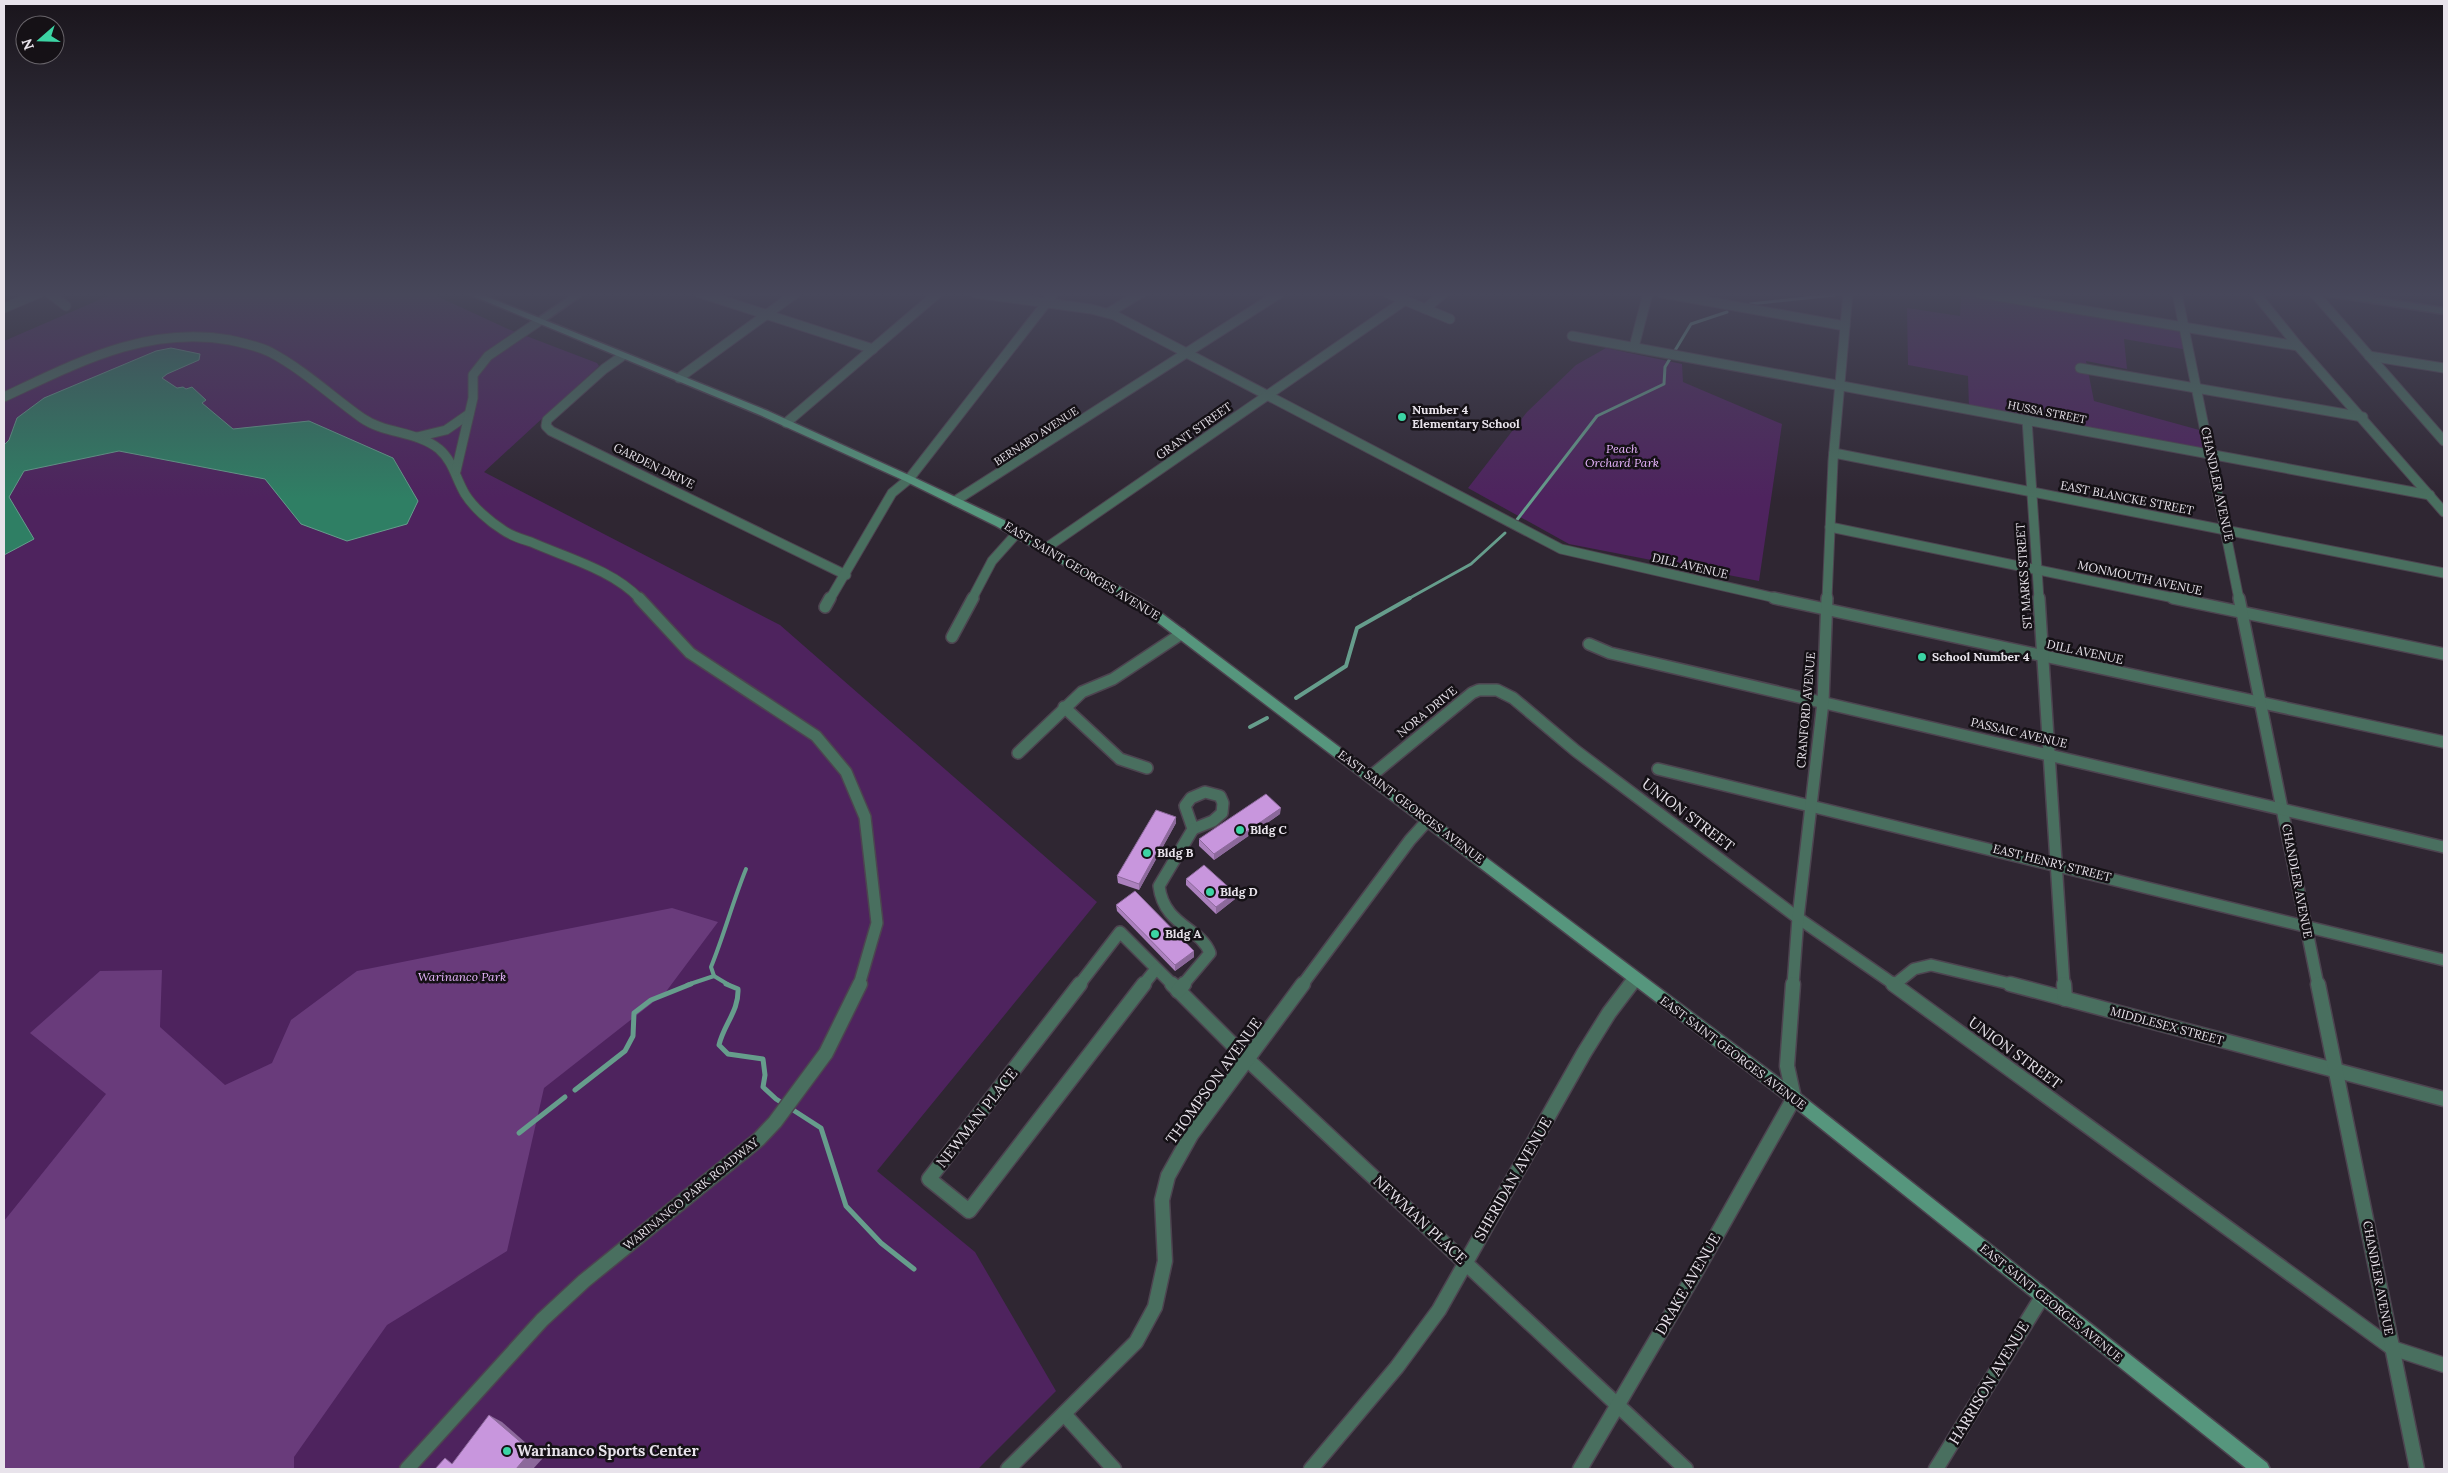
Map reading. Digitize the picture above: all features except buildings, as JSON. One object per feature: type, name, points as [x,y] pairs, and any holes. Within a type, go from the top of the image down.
[{"type":"main road","name":"EAST SAINT GEORGES AVENUE","points":[[634,362],[679,378],[786,423],[955,501],[1018,532],[1144,606],[1794,1098],[2042,1297],[2261,1469]]},
{"type":"street","name":"WARINANCO PARK ROADWAY","points":[[4,397],[55,372],[82,362]]},
{"type":"street","name":"WARINANCO PARK ROADWAY","points":[[285,362],[300,370],[375,426],[412,437],[439,449],[456,471],[465,494],[486,517],[504,531],[612,577],[631,589],[690,653],[816,736],[846,772],[865,817],[877,923],[858,990],[826,1053],[775,1122],[734,1161],[584,1281],[542,1320],[407,1469]]},
{"type":"street","points":[[456,471],[473,398],[473,375],[483,362]]},
{"type":"street","name":"GARDEN DRIVE","points":[[614,362],[547,420],[546,426],[846,575]]},
{"type":"street","points":[[679,378],[702,362]]},
{"type":"street","points":[[786,423],[858,362]]},
{"type":"street","points":[[825,607],[846,575],[892,493],[909,479],[1000,362]]},
{"type":"street","name":"BERNARD AVENUE","points":[[955,501],[1173,362]]},
{"type":"street","name":"DILL AVENUE","points":[[1204,362],[1562,549],[1827,609],[2444,742]]},
{"type":"street","name":"GRANT STREET","points":[[1046,548],[1316,362]]},
{"type":"street","name":"HUSSA STREET","points":[[1713,362],[2430,494]]},
{"type":"street","name":"CRANFORD AVENUE","points":[[1794,1098],[1787,1066],[1798,918],[1823,702],[1834,453],[1842,362]]},
{"type":"street","name":"CHANDLER AVENUE","points":[[2192,362],[2417,1469]]},
{"type":"street","points":[[2312,362],[2363,417],[2444,512]]},
{"type":"street","points":[[2374,362],[2444,440]]},
{"type":"street","points":[[2405,362],[2444,368]]},
{"type":"street","points":[[2080,368],[2363,417]]},
{"type":"street","name":"WARINANCO PARK ROADWAY","points":[[412,437],[446,430],[469,414]]},
{"type":"street","name":"ST MARKS STREET","points":[[2028,420],[2065,999]]},
{"type":"street","points":[[2433,428],[2444,430]]},
{"type":"street","name":"EAST BLANCKE STREET","points":[[1834,453],[2444,573]]},
{"type":"street","name":"MONMOUTH AVENUE","points":[[1830,527],[2444,654]]},
{"type":"street","points":[[952,637],[992,561],[1018,532]]},
{"type":"street","points":[[1018,753],[1064,706],[1082,692],[1113,679],[1181,634]]},
{"type":"street","name":"PASSAIC AVENUE","points":[[1589,644],[1610,653],[2444,846]]},
{"type":"street","name":"NORA DRIVE","points":[[1370,776],[1472,693],[1480,690],[1497,690],[1506,693],[1576,751]]},
{"type":"street","points":[[1064,706],[1120,759],[1147,768]]},
{"type":"street","name":"UNION STREET","points":[[1576,751],[1798,918],[1894,985],[2392,1348],[2444,1364]]},
{"type":"street","name":"EAST HENRY STREET","points":[[1658,769],[2056,864],[2444,960]]},
{"type":"street","name":"THOMPSON AVENUE","points":[[1008,1469],[1136,1342],[1155,1307],[1165,1261],[1162,1200],[1168,1176],[1191,1135],[1410,840],[1428,820]]},
{"type":"street","points":[[1178,991],[1210,953],[1207,944],[1164,907],[1158,896],[1159,886],[1193,830]]},
{"type":"street","name":"NEWMAN PLACE","points":[[1156,969],[970,1211],[929,1179],[1120,932],[1248,1060],[1686,1469]]},
{"type":"street","name":"MIDDLESEX STREET","points":[[1894,985],[1914,968],[1930,964],[2444,1100]]},
{"type":"street","name":"SHERIDAN AVENUE","points":[[1312,1469],[1397,1367],[1439,1310],[1584,1053],[1609,1013],[1635,979]]},
{"type":"street","name":"DRAKE AVENUE","points":[[1580,1469],[1693,1278],[1794,1098]]},
{"type":"street","name":"HARRISON AVENUE","points":[[1936,1469],[2042,1297]]},
{"type":"street","points":[[1064,1414],[1114,1469]]},
{"type":"green space","name":"Warinanco Park","points":[[4,362],[597,363],[599,366],[484,472],[780,625],[1097,902],[877,1171],[975,1252],[1056,1391],[978,1469],[4,1469]]},
{"type":"green space","name":"Peach Orchard Park","points":[[1582,362],[1671,362],[1682,364],[1683,382],[1782,424],[1759,581],[1569,544],[1468,488],[1527,412]]},
{"type":"green space","points":[[1908,362],[2086,362],[2094,401],[2203,431],[2208,454],[1969,409],[1968,376],[1908,365]]},
{"type":"green space","points":[[2090,362],[2126,362],[2127,369]]},
{"type":"green space","points":[[672,908],[718,922],[665,993],[544,1088],[507,1251],[387,1325],[294,1457],[294,1469],[4,1469],[4,1221],[106,1094],[30,1033],[100,971],[162,970],[160,1027],[225,1085],[272,1063],[291,1020],[357,971]]},
{"type":"shaded area","points":[[130,362],[195,362],[162,378],[177,388],[183,387],[186,389],[192,387],[206,400],[202,403],[233,429],[309,421],[393,458],[418,501],[407,524],[347,541],[301,524],[265,479],[119,451],[24,471],[9,497],[34,539],[4,555],[4,445],[9,440],[17,418],[44,398]]},
{"type":"waterway","points":[[1516,521],[1597,416],[1664,384],[1665,367],[1668,362]]},
{"type":"waterway","points":[[1408,599],[1471,564],[1505,533]]},
{"type":"waterway","points":[[1296,698],[1346,666],[1357,628],[1410,598]]},
{"type":"waterway","points":[[1250,727],[1267,718]]},
{"type":"waterway","points":[[714,976],[711,967],[746,869]]},
{"type":"waterway","points":[[687,985],[714,976]]},
{"type":"waterway","points":[[714,976],[729,985]]},
{"type":"waterway","points":[[575,1090],[625,1051],[633,1036],[634,1013],[651,1000],[691,984]]},
{"type":"waterway","points":[[726,984],[738,989],[738,997],[719,1045],[728,1054],[763,1059],[765,1075],[763,1087],[776,1099],[821,1128],[846,1206],[881,1243],[914,1269]]},
{"type":"waterway","points":[[519,1133],[565,1097]]},
{"type":"place","name":"Number 4 Elementary School","points":[[1402,417]]},
{"type":"place","name":"School Number 4","points":[[1922,657]]},
{"type":"place","name":"Bldg C","points":[[1240,830]]},
{"type":"place","name":"Bldg B","points":[[1147,853]]},
{"type":"place","name":"Bldg D","points":[[1210,892]]},
{"type":"place","name":"Bldg A","points":[[1155,934]]},
{"type":"place","name":"Warinanco Sports Center","points":[[507,1451]]}]
